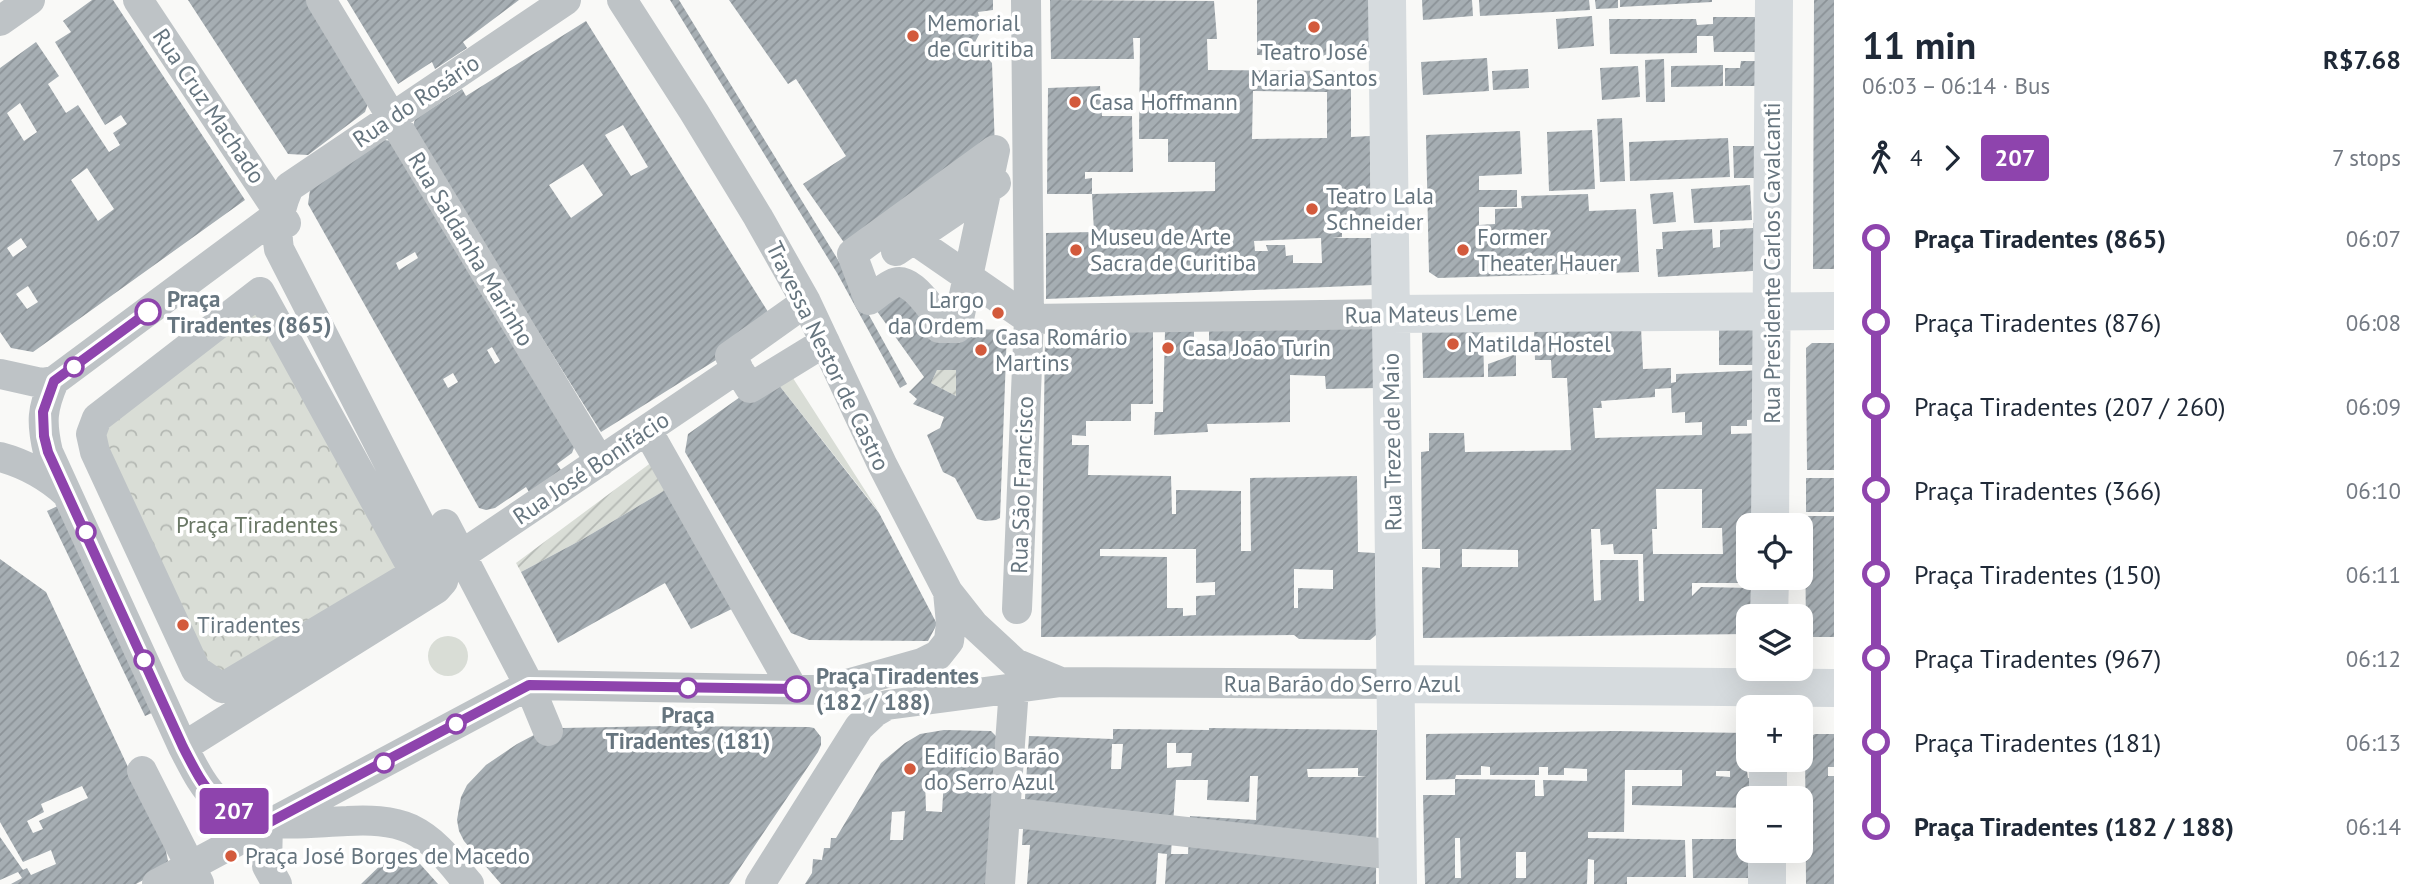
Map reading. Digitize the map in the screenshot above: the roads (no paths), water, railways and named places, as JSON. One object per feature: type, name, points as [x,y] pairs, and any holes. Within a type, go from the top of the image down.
[{"type":"main road","name":"Rua Treze de Maio","points":[[1387,0],[1397,870]]},
{"type":"main road","name":"Rua Presidente Carlos Cavalcanti","points":[[1770,513],[1774,0]]},
{"type":"main road","name":"Rua Mateus Leme","points":[[1391,314],[1834,311]]},
{"type":"main road","name":"Rua Barão do Serro Azul","points":[[1395,684],[1834,688]]},
{"type":"main road","points":[[1767,863],[1767,884]]},
{"type":"street","points":[[0,21],[30,0]]},
{"type":"street","name":"Rua Cruz Machado","points":[[138,0],[280,213],[452,561],[529,685],[548,730]]},
{"type":"street","name":"Rua Saldanha Marinho","points":[[321,0],[600,462]]},
{"type":"street","name":"Rua do Rosário","points":[[280,213],[289,187],[566,0]]},
{"type":"street","name":"Travessa Nestor de Castro","points":[[622,0],[758,217],[806,302],[882,464],[947,592],[974,625],[1015,663],[1060,682]]},
{"type":"street","name":"Rua São Francisco","points":[[1017,609],[1006,559],[1029,319],[1026,0]]},
{"type":"street","points":[[995,150],[957,328],[939,328],[942,321],[910,285],[903,282],[894,282],[869,300],[852,254],[995,150]]},
{"type":"street","points":[[1028,161],[905,245],[1029,319]]},
{"type":"street","points":[[0,374],[41,383],[54,381],[280,213]]},
{"type":"street","points":[[260,292],[415,573],[222,688],[196,670],[95,452],[91,434],[97,418],[260,292]]},
{"type":"street","points":[[806,302],[730,356],[750,388],[825,342]]},
{"type":"street","name":"Rua Mateus Leme","points":[[1029,319],[1391,314]]},
{"type":"street","name":"Rua José Bonifácio","points":[[452,561],[738,368]]},
{"type":"street","points":[[54,381],[43,412],[48,452],[183,747],[206,788],[220,804],[242,815],[268,823],[368,821],[387,822],[410,829],[426,838],[444,854],[469,884]]},
{"type":"street","points":[[647,430],[793,689]]},
{"type":"street","points":[[0,457],[20,462],[46,475],[68,495]]},
{"type":"street","points":[[183,747],[436,589],[443,581],[452,561]]},
{"type":"street","points":[[157,884],[195,875],[268,823],[529,685],[826,690],[904,670],[938,655],[948,641],[951,623],[947,592]]},
{"type":"street","name":"Rua Barão do Serro Azul","points":[[760,884],[859,727],[887,705],[1060,682],[1395,684]]},
{"type":"street","points":[[1000,884],[1018,813],[1014,688]]},
{"type":"street","points":[[826,690],[851,710],[859,727]]},
{"type":"street","points":[[142,771],[195,875]]},
{"type":"street","points":[[1018,813],[1397,870]]},
{"type":"street","points":[[268,823],[266,855],[274,881]]},
{"type":"place","name":"Teatro José Maria Santos","points":[[1314,27]]},
{"type":"place","name":"Memorial de Curitiba","points":[[913,36]]},
{"type":"place","name":"Casa Hoffmann","points":[[1075,102]]},
{"type":"place","name":"Teatro Lala Schneider","points":[[1312,209]]},
{"type":"place","name":"Museu de Arte Sacra de Curitiba","points":[[1076,250]]},
{"type":"place","name":"Former Theater Hauer","points":[[1463,250]]},
{"type":"place","name":"Praça Tiradentes (865)","points":[[148,312]]},
{"type":"place","name":"Largo da Ordem","points":[[998,313]]},
{"type":"place","name":"Matilda Hostel","points":[[1453,344]]},
{"type":"place","name":"Casa João Turin","points":[[1168,348]]},
{"type":"place","name":"Casa Romário Martins","points":[[981,350]]},
{"type":"place","name":"Tiradentes","points":[[183,625]]},
{"type":"place","name":"Praça Tiradentes (181)","points":[[688,688]]},
{"type":"place","name":"Praça Tiradentes (182 / 188)","points":[[797,689]]},
{"type":"place","name":"Edifício Barão do Serro Azul","points":[[910,769]]},
{"type":"place","name":"Praça José Borges de Macedo","points":[[231,856]]},
{"type":"park label","name":"Praça Tiradentes","points":[[257,525]]}]
